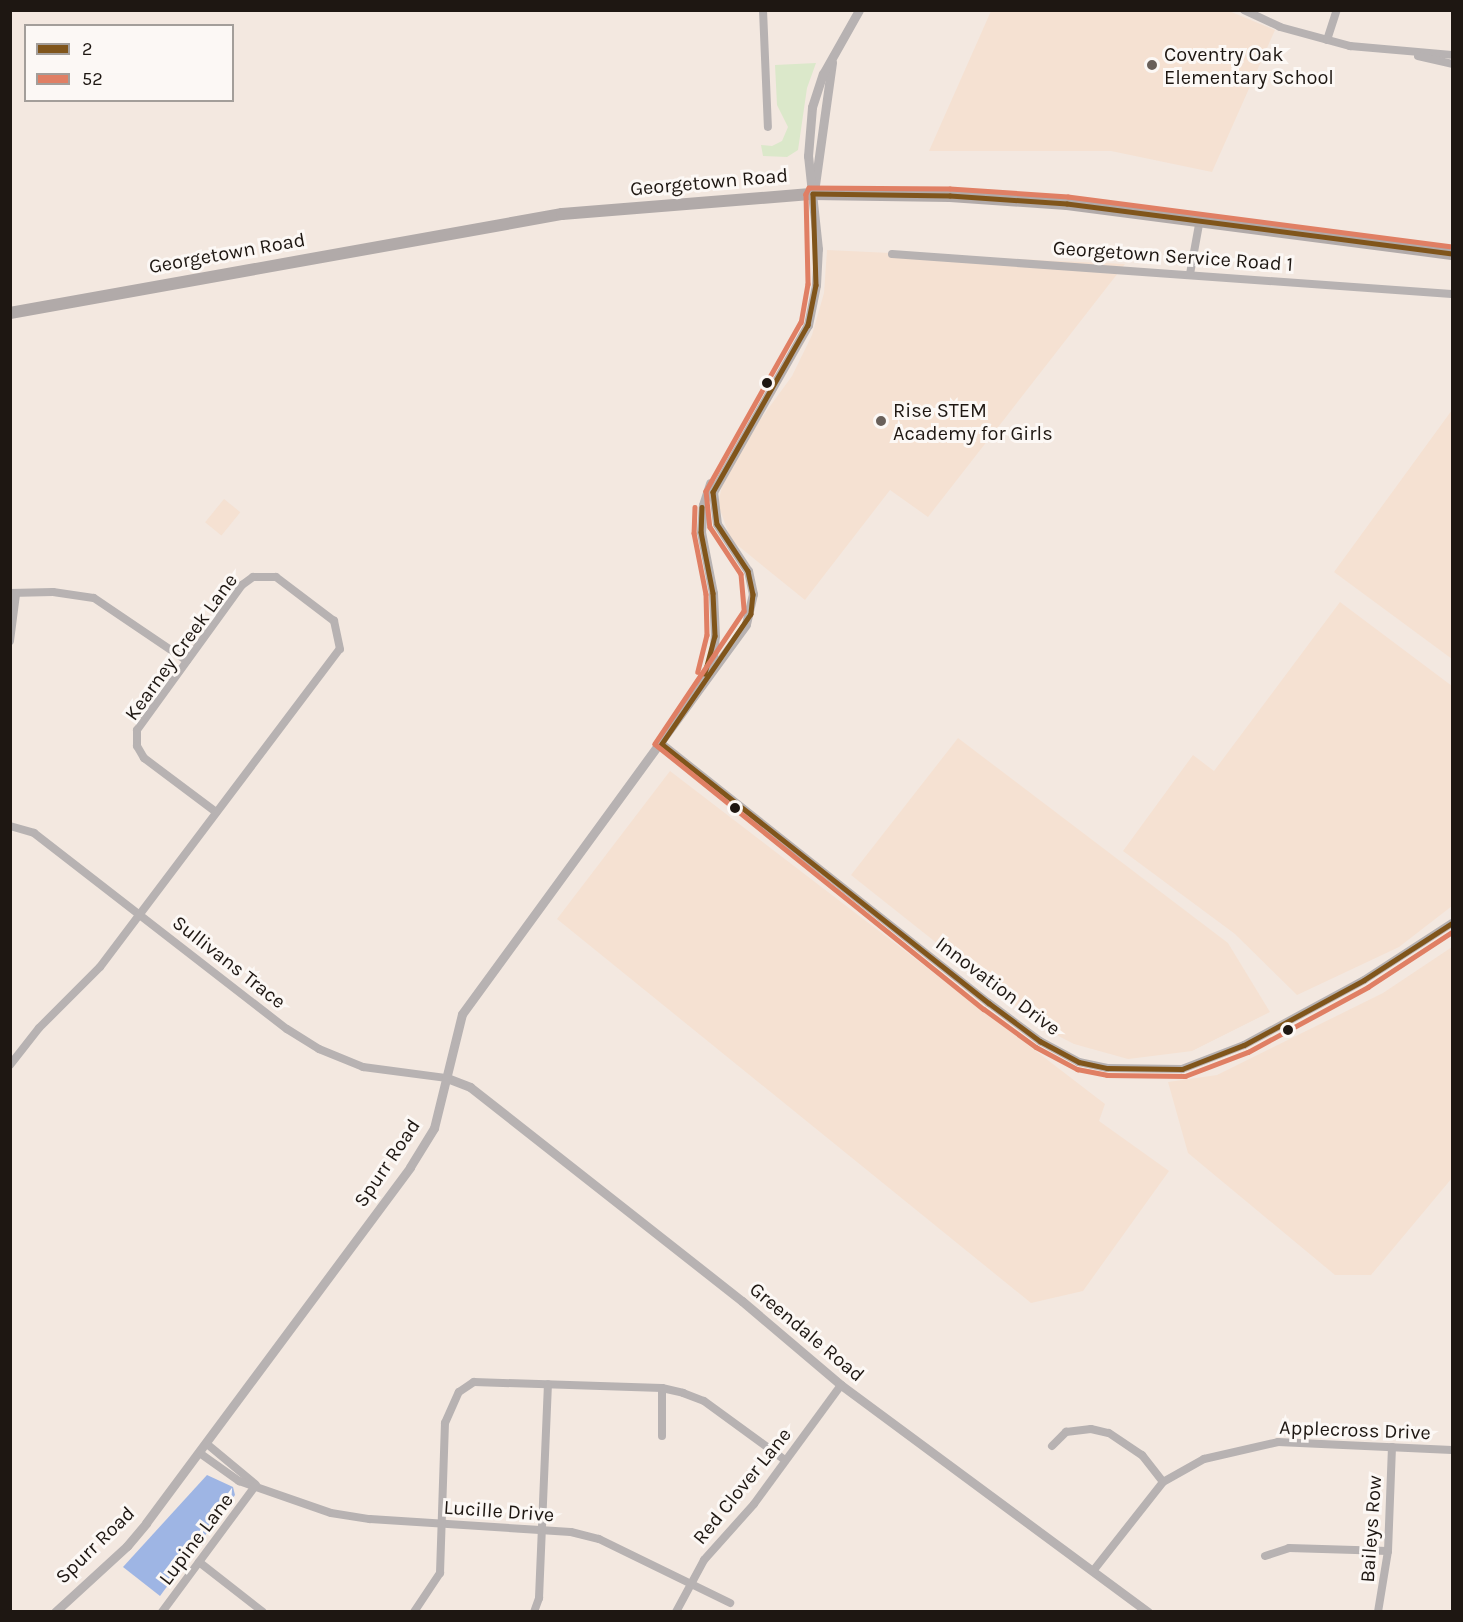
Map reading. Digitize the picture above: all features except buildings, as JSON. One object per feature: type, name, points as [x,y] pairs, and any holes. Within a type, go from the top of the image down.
[{"type":"main road","name":"Georgetown Road","points":[[10,313],[562,214],[813,194],[1008,198],[1200,218],[1452,254]]},
{"type":"street","points":[[763,10],[768,128]]},
{"type":"street","name":"Spurr Road","points":[[55,1611],[127,1546],[201,1454],[423,1148],[434,1128],[462,1014],[693,702],[751,614],[753,594],[748,571],[722,535],[713,507],[713,492],[734,449],[808,325],[816,285],[813,194],[832,60],[859,10]]},
{"type":"street","points":[[1245,10],[1280,27],[1327,40],[1452,64]]},
{"type":"street","points":[[1327,40],[1337,10]]},
{"type":"street","points":[[1402,53],[1452,55]]},
{"type":"street","points":[[1190,274],[1200,218]]},
{"type":"street","name":"Georgetown Service Road 1","points":[[892,254],[1452,294]]},
{"type":"street","name":"Spurr Road","points":[[693,702],[713,657],[715,636],[713,593],[701,532],[702,505],[712,477],[734,449]]},
{"type":"street","name":"Kearney Creek Lane","points":[[10,1065],[39,1029],[82,989],[340,649],[339,634],[334,621],[276,577],[264,574],[242,585],[135,738],[144,758],[216,812]]},
{"type":"street","points":[[10,641],[14,594],[53,592],[94,598],[187,661]]},
{"type":"street","name":"Innovation Drive","points":[[662,744],[989,1003],[1040,1041],[1079,1062],[1107,1068],[1182,1069],[1244,1045],[1364,980],[1452,923]]},
{"type":"street","name":"Sullivans Trace","points":[[10,826],[34,833],[141,913],[287,1029],[319,1049],[363,1067],[447,1078]]},
{"type":"street","name":"Greendale Road","points":[[447,1078],[470,1087],[608,1194],[841,1385],[1148,1611]]},
{"type":"street","points":[[414,1611],[440,1574],[445,1423],[459,1392],[474,1382],[662,1388],[704,1401],[785,1460]]},
{"type":"street","points":[[534,1611],[539,1598],[549,1384]]},
{"type":"street","name":"Red Clover Lane","points":[[676,1611],[704,1560],[754,1504],[841,1385]]},
{"type":"street","points":[[662,1388],[662,1436]]},
{"type":"street","points":[[1052,1446],[1066,1432],[1091,1429],[1109,1433],[1142,1455],[1163,1482]]},
{"type":"street","name":"Applecross Drive","points":[[1093,1571],[1163,1482],[1204,1459],[1256,1445],[1278,1442],[1452,1450]]},
{"type":"street","name":"Lucille Drive","points":[[207,1444],[245,1472],[256,1485]]},
{"type":"street","name":"Baileys Row","points":[[1378,1611],[1388,1551],[1392,1447]]},
{"type":"street","name":"Lucille Drive","points":[[201,1454],[239,1481],[256,1485],[274,1495],[331,1513],[441,1524],[542,1530],[599,1539],[730,1603]]},
{"type":"street","name":"Lupine Lane","points":[[162,1611],[256,1485]]},
{"type":"street","points":[[1264,1556],[1289,1548],[1388,1551]]},
{"type":"street","points":[[199,1562],[263,1611]]},
{"type":"shaded area","points":[[991,11],[1229,11],[1275,30],[1212,172],[1111,151],[929,151]]},
{"type":"shaded area","name":"Rise STEM Academy for Girls","points":[[827,250],[1125,264],[928,517],[890,490],[805,600],[731,540],[718,504],[726,467],[792,376],[812,335],[824,293]]},
{"type":"shaded area","points":[[1452,410],[1452,659],[1334,572]]},
{"type":"shaded area","points":[[224,499],[240,512],[221,536],[205,522]]},
{"type":"shaded area","points":[[1340,602],[1452,686],[1452,906],[1399,947],[1297,995],[1235,934],[1123,851],[1193,755],[1214,771]]},
{"type":"shaded area","points":[[958,738],[1228,943],[1270,1012],[1192,1051],[1128,1059],[1074,1044],[1045,1029],[851,875]]},
{"type":"shaded area","points":[[670,771],[1105,1104],[1099,1121],[1169,1171],[1083,1291],[1031,1303],[557,919]]},
{"type":"shaded area","points":[[1452,947],[1452,1178],[1371,1275],[1335,1275],[1188,1153],[1168,1082],[1217,1075],[1383,993]]},
{"type":"green space","points":[[816,63],[807,88],[798,150],[787,157],[763,156],[761,145],[772,146],[782,141],[788,127],[777,105],[775,65]]},
{"type":"water","points":[[207,1475],[233,1487],[235,1495],[160,1596],[123,1567]]},
{"type":"transit line","name":"52","points":[[1452,247],[1068,197],[950,189],[809,188],[806,194],[808,284],[801,322],[706,491],[710,527],[741,574],[744,611],[655,744],[984,1009],[1036,1047],[1077,1069],[1107,1075],[1185,1076],[1248,1052],[1368,987],[1452,932]]},
{"type":"transit line","name":"2","points":[[1452,254],[1067,204],[950,196],[813,194],[816,285],[808,325],[713,492],[717,524],[748,571],[753,594],[751,614],[662,744],[989,1003],[1040,1041],[1079,1062],[1107,1068],[1182,1069],[1244,1045],[1364,980],[1452,923]]},
{"type":"transit line","name":"52","points":[[695,507],[694,533],[706,594],[707,635],[698,672]]},
{"type":"transit line","name":"2","points":[[702,507],[701,532],[713,593],[715,636],[705,674]]},
{"type":"place","name":"Coventry Oak Elementary School","points":[[1152,65]]},
{"type":"place","name":"Rise STEM Academy for Girls","points":[[881,421]]}]
